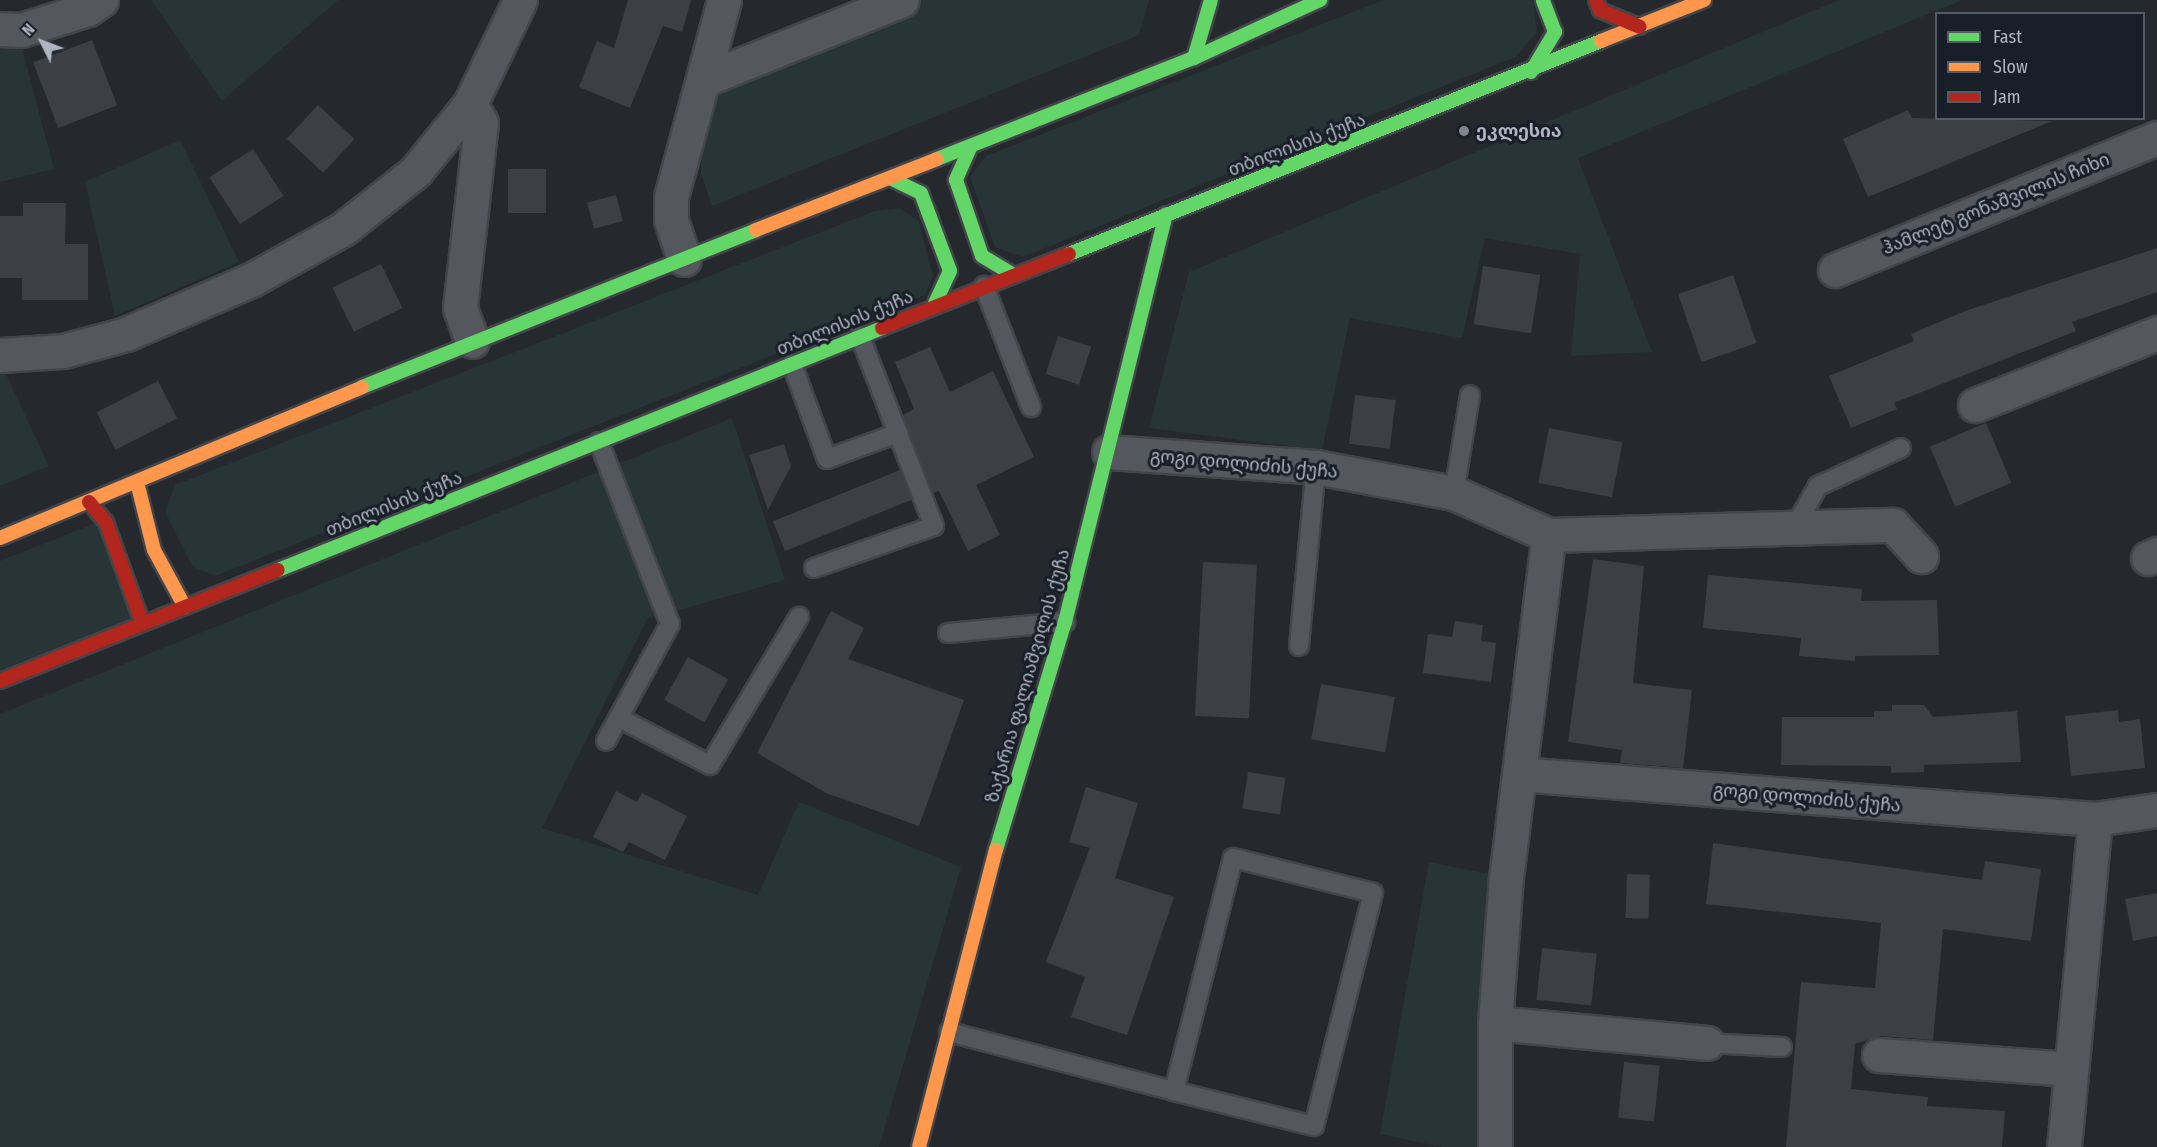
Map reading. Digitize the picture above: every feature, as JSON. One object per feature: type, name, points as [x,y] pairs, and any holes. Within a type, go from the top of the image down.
[{"type":"main road","points":[[1194,58],[1211,0]]},
{"type":"main road","points":[[0,538],[472,341],[892,179],[1194,58],[1320,0]]},
{"type":"main road","points":[[1531,72],[1555,32],[1543,0]]},
{"type":"main road","points":[[1596,0],[1600,10],[1640,27]]},
{"type":"main road","name":"თბილისის ქუჩა","points":[[0,681],[142,622],[185,607],[599,442],[984,286],[1531,72],[1704,0]]},
{"type":"main road","points":[[970,148],[956,180],[982,256],[1014,275]]},
{"type":"main road","points":[[892,179],[921,193],[950,272],[934,306]]},
{"type":"main road","name":"ზაქარია ფალიაშვილის ქუჩა","points":[[920,1147],[987,881],[1065,622],[1109,452],[1166,214]]},
{"type":"main road","points":[[136,482],[154,550],[185,607]]},
{"type":"main road","points":[[89,502],[119,552],[142,622]]},
{"type":"street","points":[[0,29],[21,30],[88,9],[101,0]]},
{"type":"street","points":[[0,355],[63,351],[126,334],[251,280],[343,229],[415,172],[470,104],[520,0]]},
{"type":"street","points":[[684,259],[671,220],[671,197],[724,0]]},
{"type":"street","points":[[702,80],[902,0]]},
{"type":"street","points":[[470,104],[481,123],[460,308],[472,341]]},
{"type":"street","name":"ჰამლეტ გონაშვილის ჩიხი","points":[[1835,270],[2157,138]]},
{"type":"street","points":[[1975,405],[2157,333]]},
{"type":"street","name":"გოგი დოლიძის ქუჩა","points":[[1109,452],[1316,467],[1454,493],[1549,535],[1796,525],[1893,525],[1921,556]]},
{"type":"street","points":[[1496,1147],[1495,1023],[1519,774],[1549,535]]},
{"type":"street","name":"გოგი დოლიძის ქუჩა","points":[[1519,774],[2095,819],[2157,810]]},
{"type":"street","points":[[2064,1147],[2095,819]]},
{"type":"street","points":[[1495,1023],[1707,1042]]},
{"type":"street","points":[[1880,1055],[2070,1069]]},
{"type":"lane","points":[[984,286],[1031,407]]},
{"type":"lane","points":[[814,568],[934,526],[860,336]]},
{"type":"lane","points":[[792,364],[827,459],[898,433]]},
{"type":"lane","points":[[1454,493],[1470,396]]},
{"type":"lane","points":[[599,442],[670,624],[606,741]]},
{"type":"lane","points":[[1796,525],[1818,486],[1901,448]]},
{"type":"lane","points":[[1299,646],[1316,467]]},
{"type":"lane","points":[[619,718],[710,765],[799,617]]},
{"type":"lane","points":[[948,633],[1065,622]]},
{"type":"lane","points":[[949,1032],[1174,1091],[1314,1126],[1373,893],[1233,858],[1174,1091]]},
{"type":"lane","points":[[1707,1042],[1782,1047]]},
{"type":"shaded area","points":[[151,0],[338,0],[222,101]]},
{"type":"shaded area","points":[[922,0],[1149,0],[1139,35],[712,206],[701,173],[701,154],[722,80]]},
{"type":"shaded area","points":[[1383,0],[1533,0],[1537,32],[1515,57],[1023,257],[995,247],[970,177],[986,156]]},
{"type":"shaded area","points":[[1839,0],[1962,0],[1578,158],[1652,352],[1571,356],[1580,254],[1485,238],[1462,338],[1350,318],[1322,450],[1149,428],[1189,272]]},
{"type":"shaded area","points":[[0,44],[21,45],[54,169],[0,182]]},
{"type":"shaded area","points":[[180,140],[239,262],[115,316],[85,182]]},
{"type":"shaded area","points":[[900,208],[919,222],[933,276],[925,295],[215,576],[193,567],[165,512],[175,485],[875,211]]},
{"type":"shaded area","points":[[0,373],[6,374],[49,466],[0,486]]},
{"type":"shaded area","points":[[732,418],[785,580],[647,619],[542,828],[758,895],[799,802],[961,867],[879,1147],[0,1147],[0,714]]},
{"type":"shaded area","points":[[101,521],[133,619],[0,670],[0,561]]},
{"type":"shaded area","points":[[1429,862],[1498,876],[1481,1147],[1442,1147],[1380,1134]]},
{"type":"building","points":[[628,0],[691,0],[682,32],[663,26],[630,108],[579,87],[597,41],[614,48]]},
{"type":"building","points":[[92,40],[117,105],[58,128],[33,63]]},
{"type":"building","points":[[318,105],[355,139],[323,173],[287,139]]},
{"type":"building","points":[[1908,110],[1912,118],[1935,120],[2052,121],[1868,197],[1843,139]]},
{"type":"building","points":[[253,149],[283,196],[240,224],[209,177]]},
{"type":"building","points":[[508,169],[546,169],[546,213],[508,213]]},
{"type":"building","points":[[616,195],[623,221],[594,229],[587,203]]},
{"type":"building","points":[[23,203],[66,203],[65,244],[88,244],[88,300],[22,300],[22,278],[0,278],[0,216],[23,216]]},
{"type":"building","points":[[2157,248],[2157,292],[2072,322],[2076,331],[1894,403],[1897,409],[1851,428],[1829,376],[1914,341],[1911,334],[1965,311]]},
{"type":"building","points":[[381,264],[402,308],[354,332],[332,288]]},
{"type":"building","points":[[1483,266],[1540,275],[1531,333],[1474,324]]},
{"type":"building","points":[[1733,275],[1756,343],[1702,362],[1678,294]]},
{"type":"building","points":[[1058,336],[1091,347],[1079,385],[1046,374]]},
{"type":"building","points":[[930,347],[950,392],[993,371],[1034,457],[976,485],[1000,535],[968,551],[939,491],[933,493],[903,415],[914,409],[895,362]]},
{"type":"building","points":[[158,381],[177,418],[116,450],[97,412]]},
{"type":"building","points":[[1355,395],[1396,400],[1390,449],[1349,444]]},
{"type":"building","points":[[1986,423],[2011,483],[1955,507],[1930,447]]},
{"type":"building","points":[[1549,428],[1623,442],[1612,497],[1538,483]]},
{"type":"building","points":[[784,444],[791,466],[768,510],[749,455]]},
{"type":"building","points":[[900,470],[912,500],[785,551],[773,521]]},
{"type":"building","points":[[1593,559],[1644,566],[1633,683],[1692,690],[1683,768],[1620,763],[1622,750],[1568,742]]},
{"type":"building","points":[[1203,562],[1257,565],[1249,719],[1195,716]]},
{"type":"building","points":[[1708,575],[1862,589],[1861,601],[1937,600],[1939,655],[1855,656],[1855,661],[1799,656],[1801,638],[1703,628]]},
{"type":"building","points":[[831,611],[864,628],[848,659],[964,700],[919,826],[826,793],[757,753]]},
{"type":"building","points":[[1455,621],[1483,625],[1481,641],[1496,643],[1491,682],[1423,673],[1428,634],[1452,637]]},
{"type":"building","points":[[688,657],[728,679],[704,722],[664,700]]},
{"type":"building","points":[[1321,684],[1395,697],[1385,752],[1311,739]]},
{"type":"building","points":[[1892,705],[1924,705],[1933,717],[2017,711],[2021,762],[1924,765],[1924,772],[1891,773],[1891,766],[1781,765],[1782,717],[1874,717],[1874,711],[1892,711]]},
{"type":"building","points":[[2118,710],[2119,722],[2140,719],[2145,768],[2071,776],[2065,716]]},
{"type":"building","points":[[1248,772],[1286,778],[1280,814],[1242,809]]},
{"type":"building","points":[[1086,787],[1138,803],[1115,878],[1174,897],[1127,1035],[1071,1017],[1085,977],[1046,962],[1090,848],[1069,842]]},
{"type":"building","points":[[616,791],[637,802],[642,793],[687,816],[665,860],[629,842],[623,852],[593,837]]},
{"type":"building","points":[[1713,843],[1982,880],[1985,861],[2041,869],[2031,941],[1943,929],[1933,1040],[1880,1036],[1855,1044],[1851,1089],[1928,1097],[1927,1106],[2005,1111],[2002,1147],[1786,1147],[1801,982],[1875,988],[1881,923],[1706,904]]},
{"type":"building","points":[[1627,874],[1650,875],[1648,919],[1625,918]]},
{"type":"building","points":[[2157,893],[2157,936],[2133,941],[2125,899]]},
{"type":"building","points":[[1542,948],[1597,954],[1591,1005],[1537,1000]]},
{"type":"building","points":[[1624,1062],[1660,1066],[1654,1121],[1618,1118]]},
{"type":"traffic: fast","points":[[1194,58],[1211,0]]},
{"type":"traffic: fast","points":[[937,159],[1194,58],[1320,0]]},
{"type":"traffic: fast","points":[[1531,72],[1555,32],[1543,0]]},
{"type":"traffic: fast","points":[[1069,254],[1601,41]]},
{"type":"traffic: fast","points":[[970,148],[956,180],[982,256],[1014,275]]},
{"type":"traffic: fast","points":[[892,179],[921,193],[950,271],[934,306]]},
{"type":"traffic: fast","points":[[996,850],[1065,622],[1166,214]]},
{"type":"traffic: fast","points":[[362,387],[756,230]]},
{"type":"traffic: fast","points":[[278,570],[882,328]]},
{"type":"traffic: slow","points":[[1601,41],[1704,0]]},
{"type":"traffic: slow","points":[[756,230],[937,159]]},
{"type":"traffic: slow","points":[[0,538],[362,387]]},
{"type":"traffic: slow","points":[[137,482],[154,550],[185,607]]},
{"type":"traffic: slow","points":[[919,1147],[996,850]]},
{"type":"traffic: jam","points":[[1596,0],[1600,10],[1640,27]]},
{"type":"traffic: jam","points":[[882,328],[1069,254]]},
{"type":"traffic: jam","points":[[89,502],[106,522],[142,622]]},
{"type":"traffic: jam","points":[[0,681],[278,570]]},
{"type":"place","name":"ეკლესია","points":[[1464,131]]}]
